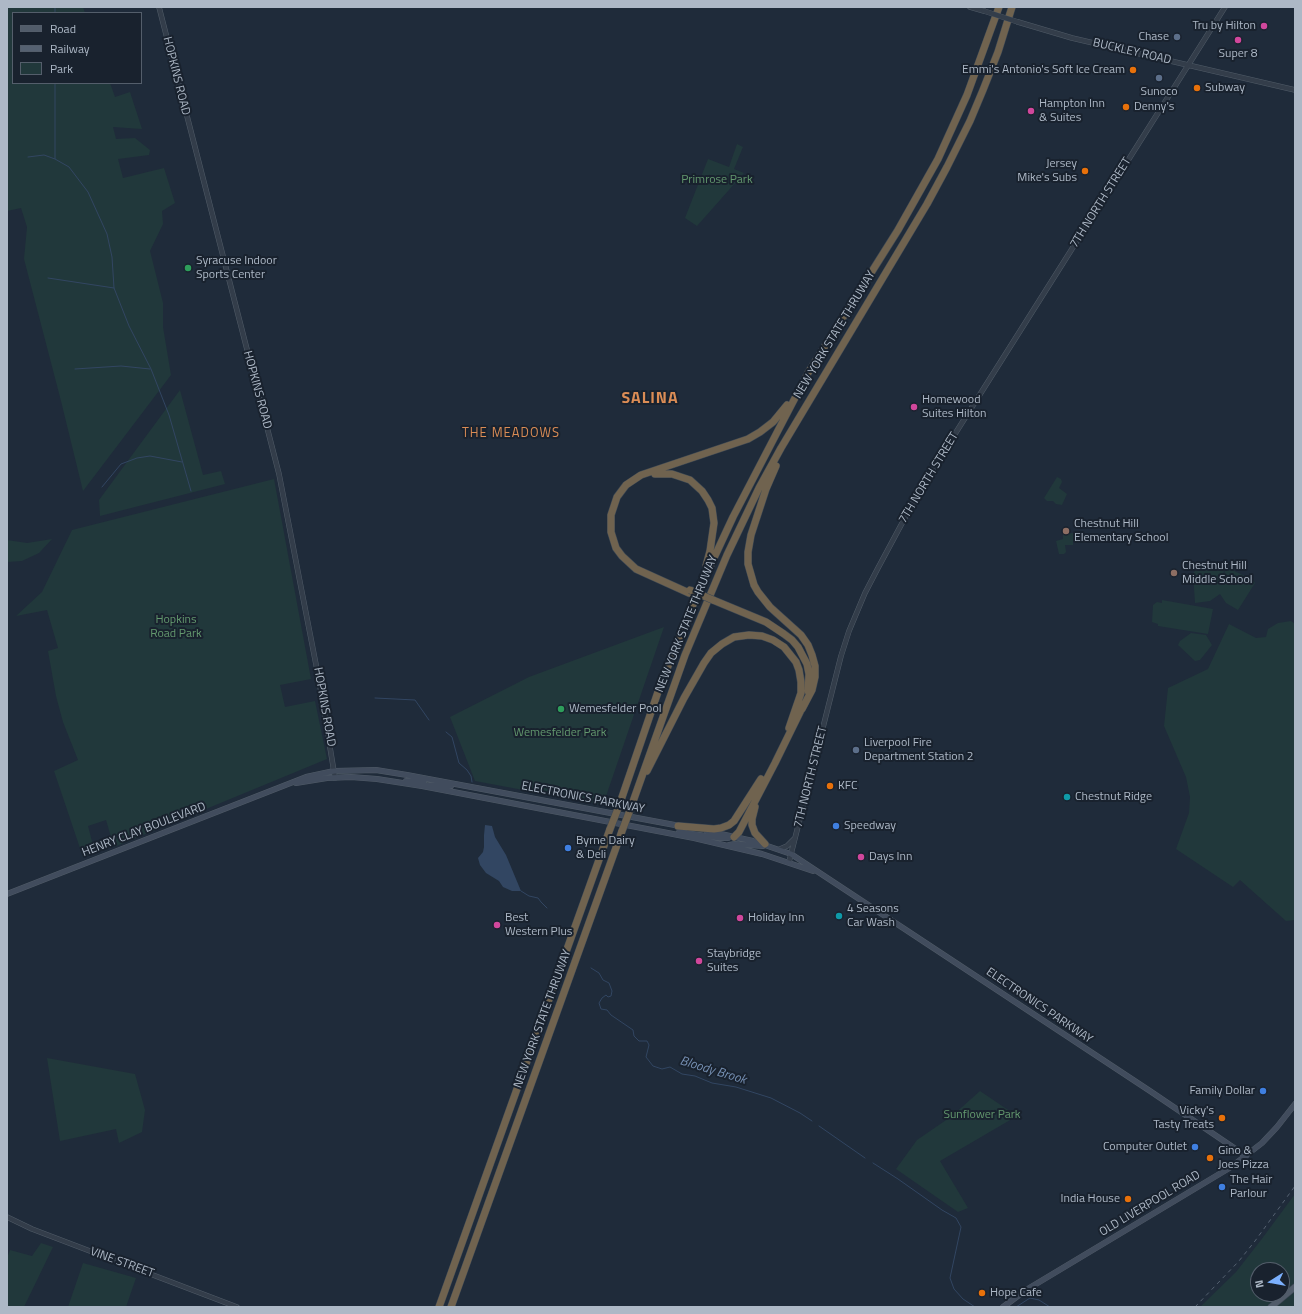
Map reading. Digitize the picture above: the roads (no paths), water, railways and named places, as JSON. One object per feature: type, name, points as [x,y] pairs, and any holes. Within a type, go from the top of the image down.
[{"type":"highway","points":[[988,39],[996,7]]},
{"type":"highway","name":"NEW YORK STATE THRUWAY","points":[[439,1307],[619,806],[660,686],[699,590],[742,498],[808,373],[925,185],[967,95],[999,7]]},
{"type":"highway","name":"NEW YORK STATE THRUWAY","points":[[451,1307],[666,706],[707,601],[759,488],[794,424],[927,204],[947,167],[970,121],[983,90],[998,52],[1012,7]]},
{"type":"highway","points":[[690,591],[636,569],[622,556],[616,548],[610,532],[611,515],[617,497],[626,485],[641,475],[735,444],[760,432],[773,422],[782,411],[808,373]]},
{"type":"highway","points":[[678,826],[714,829],[729,825],[734,821],[764,779],[812,690],[815,677],[815,666],[808,645],[801,636],[770,607],[758,592],[749,571],[748,564],[748,552],[756,518],[766,489],[794,424]]},
{"type":"highway","points":[[699,590],[713,536],[714,516],[708,500],[696,485],[690,480],[679,475],[663,473],[646,476],[633,483],[618,502],[613,520],[613,530],[617,543],[626,557],[638,567],[713,601],[766,622],[784,634],[798,647],[804,657],[809,674],[808,690],[802,709]]},
{"type":"highway","points":[[713,601],[772,629],[784,637],[798,652],[806,672],[803,700],[739,832],[734,837]]},
{"type":"highway","points":[[635,796],[684,698],[704,663],[711,653],[722,644],[734,638],[749,635],[762,636],[773,640],[784,647],[796,662],[801,682],[801,693],[789,728]]},
{"type":"highway","points":[[764,779],[753,812],[752,825],[756,833],[765,844]]},
{"type":"main road","name":"ELECTRONICS PARKWAY","points":[[334,771],[376,770],[427,780],[470,786],[734,837],[780,849],[791,854],[820,873],[1246,1156]]},
{"type":"main road","name":"HENRY CLAY BOULEVARD","points":[[7,894],[315,774],[334,771]]},
{"type":"main road","name":"ELECTRONICS PARKWAY","points":[[335,778],[362,778],[399,782],[656,830],[762,854],[820,873]]},
{"type":"main road","name":"HENRY CLAY BOULEVARD","points":[[289,785],[335,778]]},
{"type":"main road","points":[[399,782],[427,780]]},
{"type":"main road","points":[[422,786],[428,784],[456,787],[470,786]]},
{"type":"main road","points":[[656,830],[682,832],[720,838],[734,837]]},
{"type":"main road","points":[[728,846],[734,837]]},
{"type":"main road","points":[[728,846],[735,844],[774,847]]},
{"type":"main road","name":"OLD LIVERPOOL ROAD","points":[[1003,1307],[1026,1290],[1246,1156],[1271,1134],[1295,1104]]},
{"type":"main road","points":[[1271,1307],[1295,1287]]},
{"type":"street","name":"HOPKINS ROAD","points":[[158,7],[279,474],[319,680],[335,778]]},
{"type":"street","name":"BUCKLEY ROAD","points":[[970,7],[1072,38],[1295,90]]},
{"type":"street","name":"7TH NORTH STREET","points":[[789,862],[843,650],[849,631],[865,593],[922,486],[1225,7]]},
{"type":"street","points":[[780,849],[787,846],[796,836]]},
{"type":"street","name":"VINE STREET","points":[[7,1217],[47,1235],[237,1307]]},
{"type":"water","points":[[485,825],[492,826],[495,837],[506,855],[521,891],[512,891],[503,887],[499,881],[486,873],[480,865],[478,858],[483,852]]},
{"type":"waterway","points":[[55,7],[55,12]]},
{"type":"waterway","points":[[55,84],[55,159],[69,167],[88,192],[107,234],[112,257],[114,288],[129,326],[151,369],[169,415],[191,491]]},
{"type":"waterway","points":[[28,157],[44,155],[55,159]]},
{"type":"waterway","points":[[48,278],[114,288]]},
{"type":"waterway","points":[[75,369],[121,366],[150,369]]},
{"type":"waterway","points":[[102,487],[121,464],[137,458],[150,456],[182,462]]},
{"type":"waterway","points":[[375,698],[415,700],[429,720]]},
{"type":"waterway","points":[[446,732],[452,737],[459,763],[467,770],[471,776],[472,782]]},
{"type":"waterway","points":[[521,891],[529,896],[538,898],[547,908]]},
{"type":"waterway","name":"Bloody Brook","points":[[591,968],[599,973],[603,980],[609,983],[612,991],[611,996],[608,997],[606,995],[602,998],[599,1003],[601,1009],[607,1010],[611,1015],[633,1030],[634,1036],[639,1041],[647,1041],[649,1045],[646,1057],[653,1066],[662,1069],[670,1067],[682,1074],[695,1076],[712,1083],[736,1087],[771,1098],[812,1121]]},
{"type":"waterway","name":"Bloody Brook","points":[[819,1126],[865,1158]]},
{"type":"waterway","name":"Bloody Brook","points":[[873,1163],[956,1218],[961,1227],[950,1278],[954,1289],[963,1299],[975,1307]]},
{"type":"waterway","name":"Bloody Brook","points":[[1016,1307],[1030,1298],[1039,1300],[1050,1307]]},
{"type":"railway","points":[[1195,1307],[1239,1261],[1295,1186]]},
{"type":"place","name":"Tru by Hilton","points":[[1264,26]]},
{"type":"place","name":"Chase","points":[[1177,37]]},
{"type":"place","name":"Super 8","points":[[1238,40]]},
{"type":"place","name":"Emmi's Antonio's Soft Ice Cream","points":[[1133,70]]},
{"type":"place","name":"Sunoco","points":[[1159,78]]},
{"type":"place","name":"Subway","points":[[1197,88]]},
{"type":"place","name":"Denny's","points":[[1126,107]]},
{"type":"place","name":"Hampton Inn & Suites","points":[[1031,111]]},
{"type":"place","name":"Jersey Mike's Subs","points":[[1085,171]]},
{"type":"place","name":"Syracuse Indoor Sports Center","points":[[188,268]]},
{"type":"place","name":"Homewood Suites Hilton","points":[[914,407]]},
{"type":"place","name":"Chestnut Hill Elementary School","points":[[1066,531]]},
{"type":"place","name":"Chestnut Hill Middle School","points":[[1174,573]]},
{"type":"place","name":"Wemesfelder Pool","points":[[561,709]]},
{"type":"place","name":"Liverpool Fire Department Station 2","points":[[856,750]]},
{"type":"place","name":"KFC","points":[[830,786]]},
{"type":"place","name":"Chestnut Ridge","points":[[1067,797]]},
{"type":"place","name":"Speedway","points":[[836,826]]},
{"type":"place","name":"Byrne Dairy & Deli","points":[[568,848]]},
{"type":"place","name":"Days Inn","points":[[861,857]]},
{"type":"place","name":"4 Seasons Car Wash","points":[[839,916]]},
{"type":"place","name":"Holiday Inn","points":[[740,918]]},
{"type":"place","name":"Best Western Plus","points":[[497,925]]},
{"type":"place","name":"Staybridge Suites","points":[[699,961]]},
{"type":"place","name":"Family Dollar","points":[[1263,1091]]},
{"type":"place","name":"Vicky's Tasty Treats","points":[[1222,1118]]},
{"type":"place","name":"Computer Outlet","points":[[1195,1147]]},
{"type":"place","name":"Gino & Joes Pizza","points":[[1210,1158]]},
{"type":"place","name":"The Hair Parlour","points":[[1222,1187]]},
{"type":"place","name":"India House","points":[[1128,1199]]},
{"type":"place","name":"Hope Cafe","points":[[982,1293]]},
{"type":"district","name":"SALINA","points":[[650,399]]},
{"type":"district","name":"THE MEADOWS","points":[[511,434]]},
{"type":"park label","name":"Primrose Park","points":[[717,180]]},
{"type":"park label","name":"Hopkins Road Park","points":[[176,627]]},
{"type":"park label","name":"Wemesfelder Park","points":[[560,733]]},
{"type":"park label","name":"Sunflower Park","points":[[982,1115]]}]
